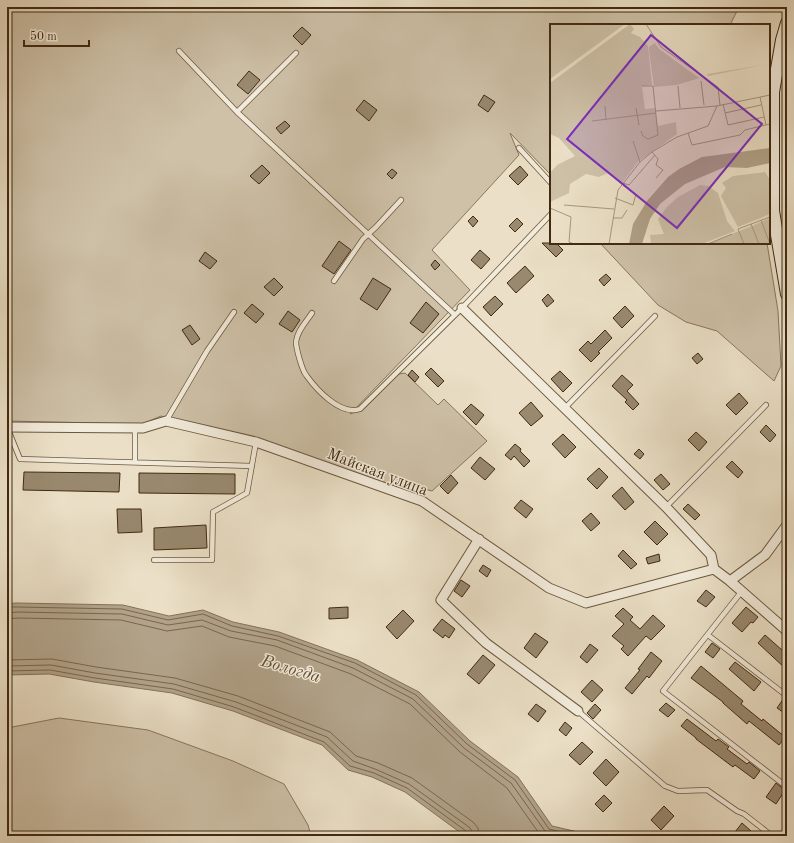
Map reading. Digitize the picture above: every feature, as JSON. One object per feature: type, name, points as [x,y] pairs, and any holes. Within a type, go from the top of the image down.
[{"type":"street","points":[[787,23],[782,40],[774,92],[773,211],[787,294]]},
{"type":"street","points":[[462,308],[666,507],[711,555],[714,569],[730,581],[787,631]]},
{"type":"street","points":[[7,427],[143,428],[166,421]]},
{"type":"street","name":"Майская улица","points":[[166,421],[256,442],[422,501],[549,588],[586,603],[714,569]]},
{"type":"street","points":[[730,581],[765,555],[787,525]]},
{"type":"street","points":[[479,539],[441,600],[486,643],[578,711]]},
{"type":"lane","points":[[179,51],[236,112],[369,233],[455,314]]},
{"type":"lane","points":[[236,112],[296,54]]},
{"type":"lane","points":[[520,148],[550,182]]},
{"type":"lane","points":[[334,281],[363,239],[401,200]]},
{"type":"lane","points":[[312,313],[299,332],[296,343],[305,374],[326,397],[337,405],[349,410],[360,409],[462,308],[550,215]]},
{"type":"lane","points":[[166,421],[206,351],[234,312]]},
{"type":"lane","points":[[564,409],[655,316]]},
{"type":"lane","points":[[666,507],[766,405]]},
{"type":"lane","points":[[7,427],[20,459],[252,466]]},
{"type":"lane","points":[[135,428],[135,462]]},
{"type":"lane","points":[[154,560],[212,560],[212,512],[247,493],[256,442]]},
{"type":"lane","points":[[742,592],[663,691],[787,787]]},
{"type":"lane","points":[[708,635],[787,696]]},
{"type":"lane","points":[[578,711],[665,786],[678,791],[707,790],[736,811],[744,814],[772,836]]},
{"type":"shaded area","points":[[7,7],[739,7],[730,24],[550,24],[550,174],[510,133],[519,155],[432,250],[470,290],[350,414],[366,407],[399,374],[405,373],[438,405],[444,399],[487,441],[432,491],[410,485],[406,492],[257,439],[161,416],[142,424],[7,421]]},
{"type":"shaded area","points":[[601,244],[767,244],[778,311],[781,366],[774,381],[717,331],[686,322],[658,305]]},
{"type":"shaded area","points":[[59,718],[148,730],[233,761],[284,784],[308,825],[311,836],[7,836],[7,728]]},
{"type":"water","name":"Вологда","points":[[7,604],[123,605],[169,616],[203,610],[233,622],[279,632],[357,660],[419,692],[470,741],[518,777],[552,826],[578,832],[581,836],[465,836],[405,792],[372,777],[348,770],[322,745],[233,711],[172,693],[49,674],[7,675]]},
{"type":"building","points":[[302,27],[311,35],[302,45],[293,36]]},
{"type":"building","points":[[249,71],[260,80],[248,94],[237,85]]},
{"type":"building","points":[[484,95],[495,102],[488,112],[478,105]]},
{"type":"building","points":[[364,100],[377,110],[369,121],[356,110]]},
{"type":"building","points":[[285,121],[290,126],[281,134],[276,128]]},
{"type":"building","points":[[262,165],[270,173],[259,184],[250,176]]},
{"type":"building","points":[[520,166],[528,175],[518,185],[509,176]]},
{"type":"building","points":[[392,169],[397,173],[392,179],[387,174]]},
{"type":"building","points":[[473,216],[478,221],[473,227],[468,221]]},
{"type":"building","points":[[517,218],[523,224],[515,232],[509,226]]},
{"type":"building","points":[[339,241],[351,250],[334,274],[322,266]]},
{"type":"building","points":[[542,243],[557,244],[563,250],[556,257]]},
{"type":"building","points":[[480,250],[490,259],[481,269],[471,260]]},
{"type":"building","points":[[205,252],[217,261],[210,269],[199,261]]},
{"type":"building","points":[[435,260],[440,265],[435,270],[431,265]]},
{"type":"building","points":[[525,266],[534,276],[516,293],[507,283]]},
{"type":"building","points":[[606,274],[611,279],[604,286],[599,280]]},
{"type":"building","points":[[274,278],[283,287],[274,296],[264,287]]},
{"type":"building","points":[[373,278],[391,289],[377,310],[360,299]]},
{"type":"building","points":[[548,294],[554,301],[547,307],[542,300]]},
{"type":"building","points":[[495,296],[503,304],[491,316],[483,307]]},
{"type":"building","points":[[426,302],[439,314],[423,333],[410,323]]},
{"type":"building","points":[[252,304],[264,314],[256,323],[244,313]]},
{"type":"building","points":[[625,306],[634,316],[622,328],[613,318]]},
{"type":"building","points":[[288,311],[300,320],[292,332],[279,324]]},
{"type":"building","points":[[190,325],[200,339],[192,345],[182,330]]},
{"type":"building","points":[[605,330],[612,338],[598,352],[600,353],[591,362],[579,350],[588,341],[591,344]]},
{"type":"building","points":[[698,353],[703,359],[697,364],[692,358]]},
{"type":"building","points":[[431,368],[444,381],[438,387],[425,374]]},
{"type":"building","points":[[412,370],[419,377],[415,382],[408,375]]},
{"type":"building","points":[[560,371],[572,383],[563,392],[551,379]]},
{"type":"building","points":[[622,375],[633,385],[627,391],[639,404],[633,410],[625,402],[627,400],[612,386]]},
{"type":"building","points":[[739,393],[748,403],[736,415],[726,405]]},
{"type":"building","points":[[531,402],[543,416],[531,426],[519,413]]},
{"type":"building","points":[[471,404],[484,415],[476,425],[463,412]]},
{"type":"building","points":[[766,425],[776,435],[770,442],[760,432]]},
{"type":"building","points":[[696,432],[707,442],[699,451],[688,440]]},
{"type":"building","points":[[563,434],[576,447],[565,458],[552,444]]},
{"type":"building","points":[[515,444],[530,461],[524,467],[514,456],[511,460],[505,455]]},
{"type":"building","points":[[639,449],[644,454],[640,459],[634,454]]},
{"type":"building","points":[[480,457],[495,469],[485,480],[471,468]]},
{"type":"building","points":[[732,461],[743,472],[738,478],[726,467]]},
{"type":"building","points":[[599,468],[608,477],[597,489],[587,479]]},
{"type":"building","points":[[24,472],[120,473],[119,492],[23,490]]},
{"type":"building","points":[[139,473],[235,474],[235,494],[139,493]]},
{"type":"building","points":[[661,474],[670,484],[663,490],[654,480]]},
{"type":"building","points":[[451,475],[458,483],[448,494],[440,486]]},
{"type":"building","points":[[622,487],[634,502],[625,510],[612,496]]},
{"type":"building","points":[[521,500],[533,509],[526,518],[514,508]]},
{"type":"building","points":[[688,504],[700,515],[695,520],[683,509]]},
{"type":"building","points":[[117,509],[141,509],[142,532],[118,533]]},
{"type":"building","points":[[591,513],[600,523],[591,531],[582,521]]},
{"type":"building","points":[[655,521],[668,534],[657,545],[644,532]]},
{"type":"building","points":[[206,525],[207,548],[154,550],[154,528]]},
{"type":"building","points":[[623,550],[637,564],[631,569],[618,556]]},
{"type":"building","points":[[659,554],[660,561],[648,564],[646,558]]},
{"type":"building","points":[[483,565],[491,570],[487,577],[479,571]]},
{"type":"building","points":[[461,580],[470,586],[462,597],[454,591]]},
{"type":"building","points":[[706,590],[715,597],[706,607],[697,601]]},
{"type":"building","points":[[348,607],[348,618],[329,619],[329,608]]},
{"type":"building","points":[[746,607],[758,617],[742,632],[732,623]]},
{"type":"building","points":[[623,608],[633,617],[630,620],[640,629],[653,615],[665,626],[651,640],[646,636],[628,656],[621,649],[624,646],[612,636],[624,624],[615,616]]},
{"type":"building","points":[[403,610],[414,621],[397,639],[386,627]]},
{"type":"building","points":[[442,619],[455,629],[449,638],[445,635],[443,638],[433,630]]},
{"type":"building","points":[[535,633],[548,642],[536,658],[524,648]]},
{"type":"building","points":[[765,635],[782,650],[787,644],[787,670],[758,643]]},
{"type":"building","points":[[712,643],[720,649],[713,658],[705,652]]},
{"type":"building","points":[[590,644],[598,650],[587,663],[580,657]]},
{"type":"building","points":[[651,652],[662,661],[649,678],[647,676],[632,694],[625,688],[640,670],[638,669]]},
{"type":"building","points":[[483,655],[495,665],[479,684],[467,674]]},
{"type":"building","points":[[735,662],[761,682],[754,691],[729,669]]},
{"type":"building","points":[[701,666],[743,701],[741,704],[762,721],[763,719],[785,737],[779,745],[749,721],[747,724],[723,702],[691,678]]},
{"type":"building","points":[[592,680],[603,690],[592,702],[581,692]]},
{"type":"building","points":[[784,698],[787,700],[787,715],[777,708]]},
{"type":"building","points":[[666,703],[675,710],[668,717],[659,710]]},
{"type":"building","points":[[536,704],[546,711],[538,722],[528,714]]},
{"type":"building","points":[[595,704],[601,710],[593,719],[587,713]]},
{"type":"building","points":[[687,719],[716,741],[718,739],[729,747],[727,749],[747,764],[749,762],[760,771],[754,779],[735,765],[733,767],[681,726]]},
{"type":"building","points":[[565,722],[572,728],[566,736],[559,730]]},
{"type":"building","points":[[582,742],[593,752],[580,765],[569,755]]},
{"type":"building","points":[[606,759],[619,772],[606,786],[593,773]]},
{"type":"building","points":[[776,783],[785,790],[776,804],[766,797]]},
{"type":"building","points":[[604,795],[612,803],[603,812],[595,804]]},
{"type":"building","points":[[664,806],[674,816],[661,830],[651,820]]},
{"type":"building","points":[[742,823],[751,831],[747,836],[739,836],[735,832]]}]
